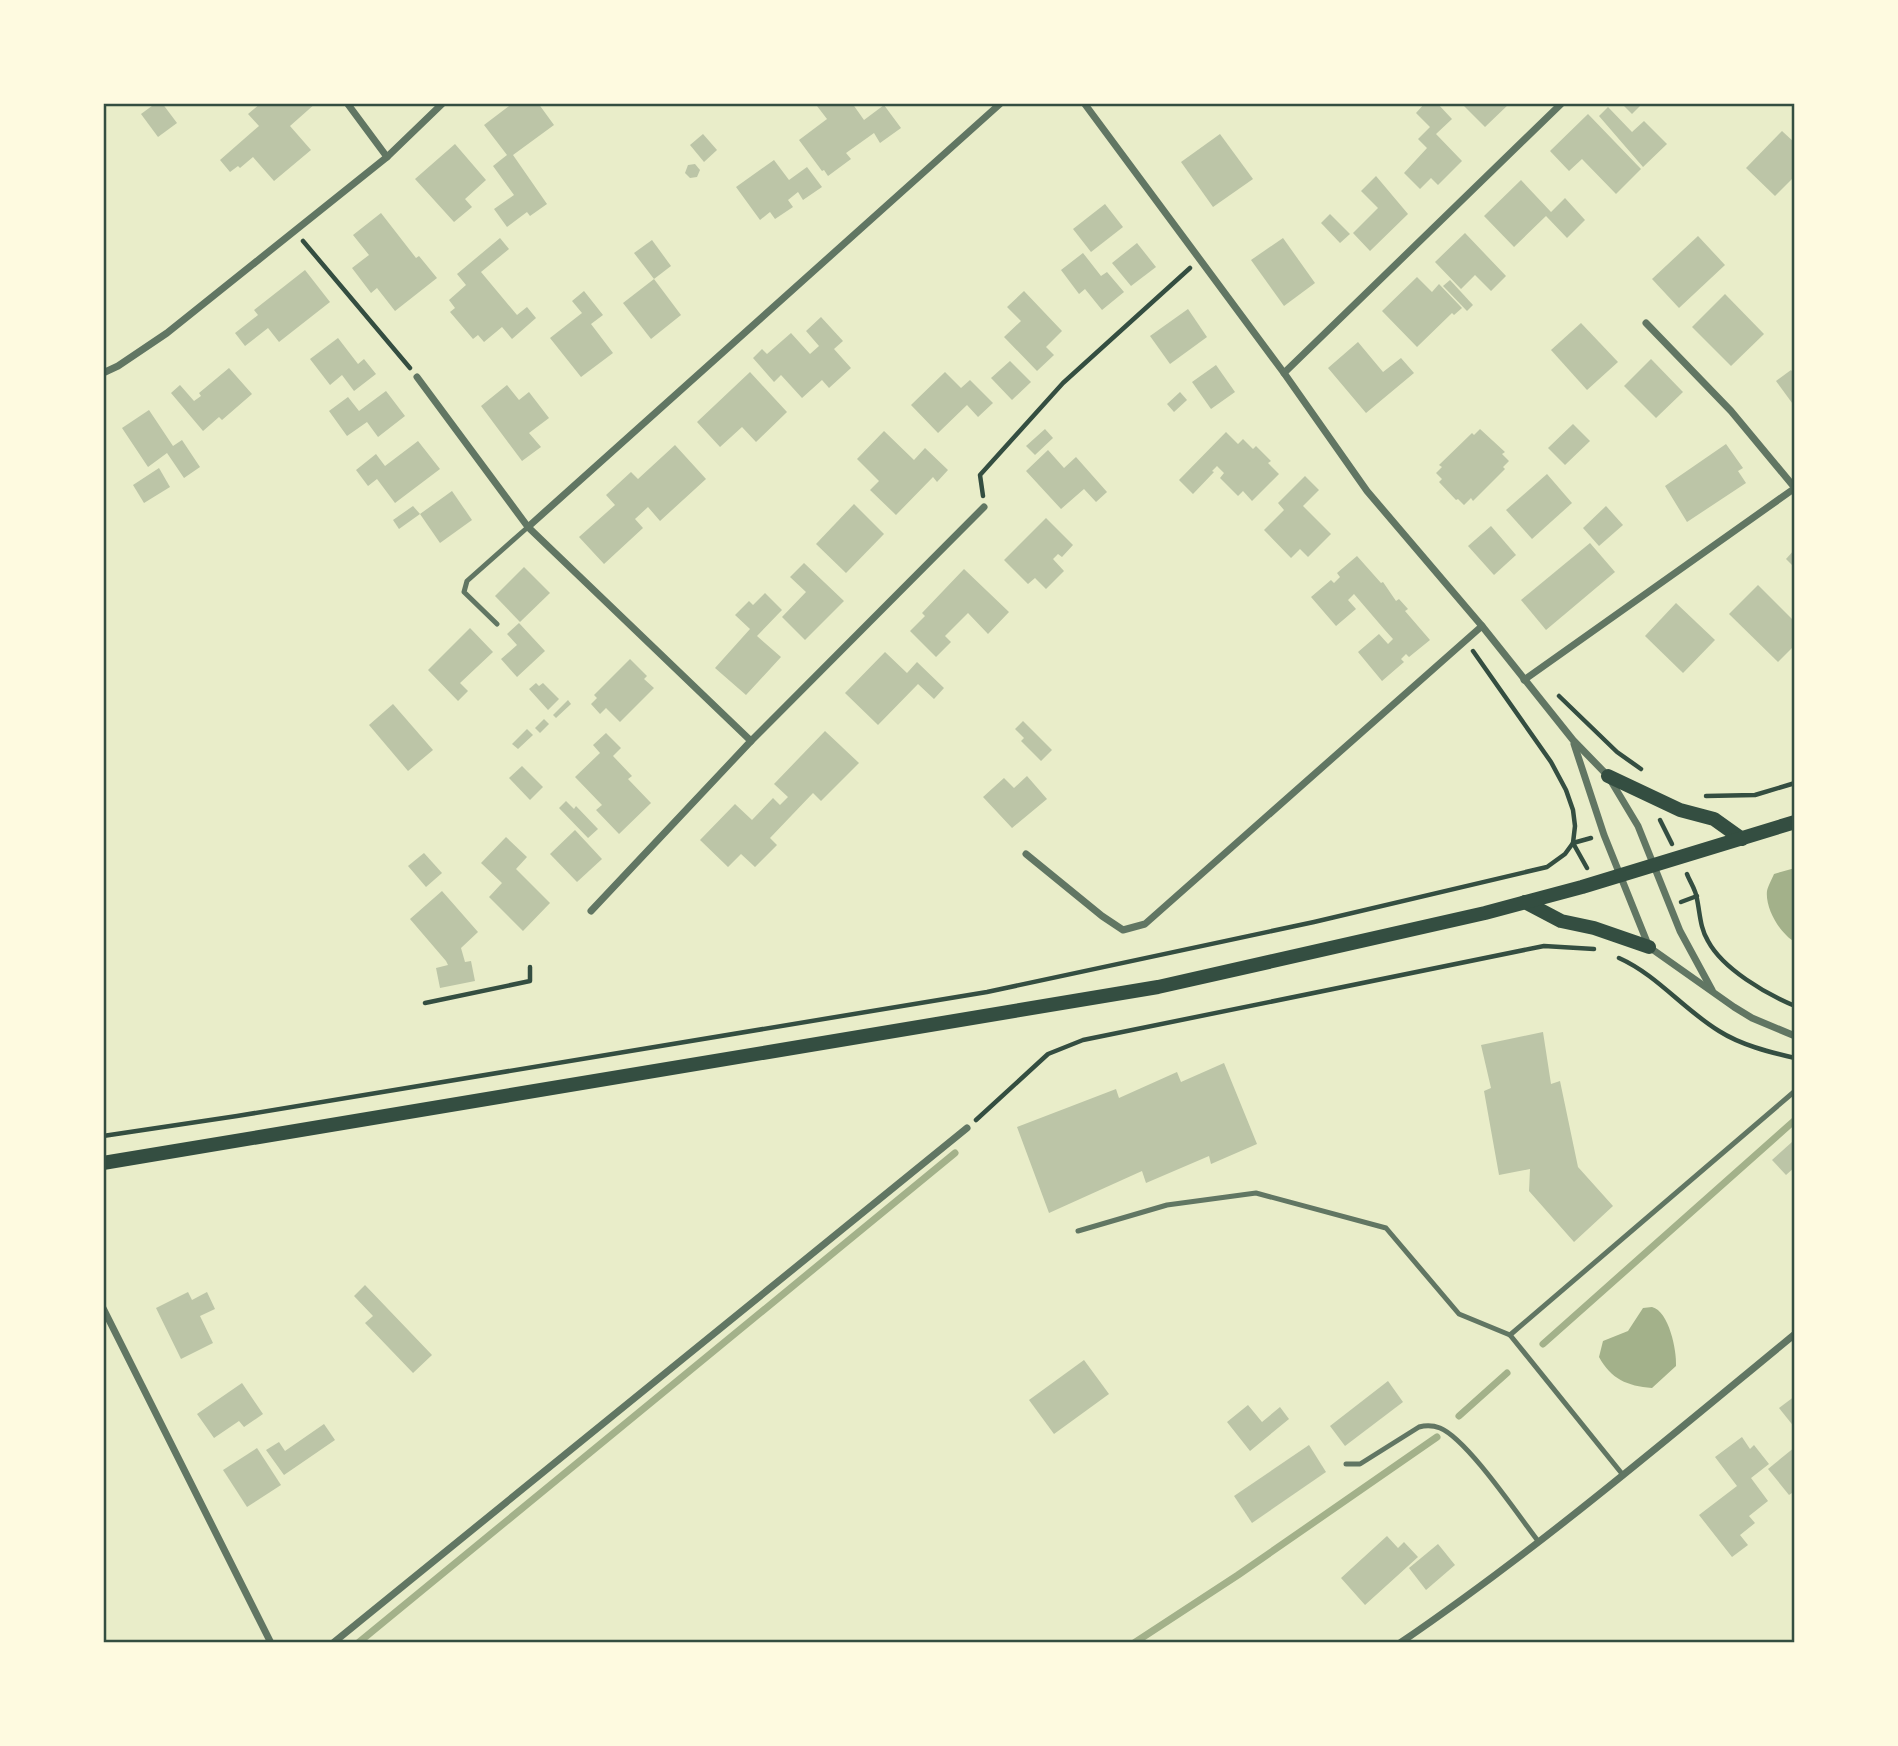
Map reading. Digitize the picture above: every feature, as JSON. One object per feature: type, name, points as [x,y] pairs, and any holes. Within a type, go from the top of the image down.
[{"type":"main road","points":[[1608,776],[1680,810],[1714,819],[1742,839]]},
{"type":"main road","points":[[103,1163],[1157,987],[1525,902],[1622,876],[1795,822]]},
{"type":"main road","points":[[1525,902],[1561,921],[1594,928],[1649,947]]},
{"type":"street","points":[[347,103],[387,157]]},
{"type":"street","points":[[103,373],[167,333],[387,157],[443,103]]},
{"type":"street","points":[[528,527],[1001,103]]},
{"type":"street","points":[[1084,103],[1284,373],[1367,491],[1482,626],[1573,740],[1608,776],[1639,826],[1680,931],[1712,990]]},
{"type":"street","points":[[1284,373],[1562,103]]},
{"type":"street","points":[[1524,680],[1795,488],[1731,411],[1646,323]]},
{"type":"street","points":[[417,377],[528,527],[751,741]]},
{"type":"street","points":[[591,911],[751,741],[984,507]]},
{"type":"street","points":[[1026,853],[1101,916],[1123,930],[1145,924],[1482,626]]},
{"type":"street","points":[[1573,740],[1604,835],[1649,947],[1752,1018],[1795,1035]]},
{"type":"street","points":[[333,1643],[967,1128]]},
{"type":"street","points":[[103,1308],[271,1643]]},
{"type":"street","points":[[1400,1643],[1478,1590],[1795,1334]]},
{"type":"lane","points":[[497,624],[464,592],[467,581],[528,527]]},
{"type":"lane","points":[[1510,1335],[1795,1091]]},
{"type":"lane","points":[[1078,1231],[1167,1205],[1256,1193],[1386,1228],[1459,1314],[1510,1335],[1623,1475]]},
{"type":"lane","points":[[1346,1464],[1360,1464],[1419,1427],[1430,1425],[1442,1429],[1460,1441],[1538,1541]]},
{"type":"path","points":[[294,231],[417,377]]},
{"type":"path","points":[[984,507],[979,475],[1063,383],[1200,259]]},
{"type":"path","points":[[103,1136],[987,992],[1314,922],[1547,867],[1565,853],[1573,842],[1573,810],[1551,762],[1465,641]]},
{"type":"path","points":[[1536,672],[1617,752],[1643,770]]},
{"type":"path","points":[[1696,795],[1718,797],[1755,794],[1795,783]]},
{"type":"path","points":[[1639,826],[1660,820],[1668,804]]},
{"type":"path","points":[[1660,820],[1697,896],[1700,919],[1708,942],[1726,962],[1757,987],[1795,1006]]},
{"type":"path","points":[[1573,842],[1604,835]]},
{"type":"path","points":[[967,1128],[1048,1055],[1083,1040],[1544,946],[1601,951]]},
{"type":"path","points":[[1612,955],[1643,971],[1720,1032],[1746,1044],[1795,1058]]},
{"type":"path","points":[[425,1003],[530,981],[530,967]]},
{"type":"shaded area","points":[[1795,868],[1795,942],[1775,920],[1768,905],[1767,891],[1774,874]]},
{"type":"shaded area","points":[[1652,1307],[1658,1310],[1667,1323],[1676,1366],[1652,1388],[1635,1385],[1614,1376],[1599,1357],[1603,1341],[1628,1331],[1643,1308]]},
{"type":"building","points":[[156,103],[162,103],[177,123],[158,137],[141,114]]},
{"type":"building","points":[[261,103],[281,103],[284,106],[287,103],[316,103],[290,126],[311,150],[274,181],[253,157],[240,168],[238,166],[230,172],[220,160],[259,126],[248,114]]},
{"type":"building","points":[[513,103],[538,103],[554,125],[513,155],[547,204],[530,216],[527,212],[507,227],[494,209],[514,195],[493,166],[507,155],[484,125]]},
{"type":"building","points":[[821,103],[852,103],[864,120],[884,105],[901,128],[880,143],[874,133],[846,153],[851,159],[828,176],[799,140],[827,119],[817,106]]},
{"type":"building","points":[[1425,103],[1437,103],[1452,119],[1436,134],[1462,161],[1438,185],[1431,178],[1420,189],[1404,173],[1427,148],[1418,139],[1430,127],[1416,113]]},
{"type":"building","points":[[1510,103],[1485,127],[1463,105]]},
{"type":"building","points":[[1621,103],[1643,103],[1632,114]]},
{"type":"building","points":[[1608,107],[1632,132],[1644,121],[1667,144],[1643,167],[1599,116]]},
{"type":"building","points":[[1588,114],[1641,169],[1616,194],[1582,159],[1569,171],[1550,151]]},
{"type":"building","points":[[1782,131],[1795,143],[1795,176],[1775,196],[1746,168]]},
{"type":"building","points":[[703,134],[717,150],[704,162],[690,145]]},
{"type":"building","points":[[1220,134],[1253,179],[1213,207],[1181,162]]},
{"type":"building","points":[[455,144],[486,180],[465,199],[472,207],[454,222],[415,179]]},
{"type":"building","points":[[774,160],[789,180],[807,167],[822,187],[803,200],[798,192],[788,200],[793,207],[775,219],[770,212],[760,220],[736,187]]},
{"type":"building","points":[[695,164],[700,170],[697,177],[690,178],[685,173],[688,165]]},
{"type":"building","points":[[1376,176],[1408,214],[1370,251],[1353,233],[1378,208],[1361,191]]},
{"type":"building","points":[[1521,180],[1551,212],[1565,198],[1585,220],[1567,238],[1546,216],[1514,247],[1484,216]]},
{"type":"building","points":[[1105,204],[1123,227],[1091,252],[1073,229]]},
{"type":"building","points":[[381,213],[416,258],[419,256],[437,278],[395,311],[377,288],[371,293],[352,268],[369,255],[353,235]]},
{"type":"building","points":[[1330,214],[1350,234],[1340,243],[1321,223]]},
{"type":"building","points":[[1465,233],[1506,276],[1491,291],[1475,275],[1461,289],[1435,262]]},
{"type":"building","points":[[1698,236],[1725,265],[1679,308],[1652,279]]},
{"type":"building","points":[[500,238],[509,249],[481,272],[517,315],[527,307],[536,318],[512,339],[502,327],[484,342],[478,335],[473,339],[450,312],[455,308],[449,300],[466,285],[457,274]]},
{"type":"building","points":[[1283,238],[1315,283],[1284,306],[1251,260]]},
{"type":"building","points":[[652,240],[671,266],[654,279],[634,253]]},
{"type":"building","points":[[1137,243],[1156,267],[1131,286],[1112,263]]},
{"type":"building","points":[[1083,253],[1101,276],[1107,272],[1124,292],[1102,310],[1085,289],[1079,294],[1061,270]]},
{"type":"building","points":[[305,270],[330,302],[279,342],[268,328],[245,346],[235,333],[258,315],[254,310]]},
{"type":"building","points":[[1417,277],[1432,292],[1439,284],[1462,308],[1454,315],[1452,313],[1417,347],[1382,311]]},
{"type":"building","points":[[654,279],[681,315],[651,339],[623,303]]},
{"type":"building","points":[[1450,280],[1473,305],[1467,311],[1443,286]]},
{"type":"building","points":[[584,291],[603,315],[591,324],[613,353],[581,377],[550,338],[582,313],[572,301]]},
{"type":"building","points":[[1024,291],[1062,331],[1046,347],[1054,355],[1037,371],[1004,337],[1021,321],[1007,307]]},
{"type":"building","points":[[1725,294],[1764,334],[1731,366],[1692,327]]},
{"type":"building","points":[[1188,309],[1207,337],[1170,364],[1150,336]]},
{"type":"building","points":[[821,317],[843,341],[834,349],[851,368],[829,388],[822,380],[802,398],[781,375],[774,382],[753,358],[762,349],[767,354],[791,333],[810,354],[819,346],[806,331]]},
{"type":"building","points":[[1581,323],[1618,362],[1587,390],[1551,350]]},
{"type":"building","points":[[338,338],[358,364],[364,359],[376,374],[354,391],[342,375],[330,385],[310,359]]},
{"type":"building","points":[[1358,342],[1383,372],[1401,358],[1414,373],[1366,413],[1328,368]]},
{"type":"building","points":[[1651,359],[1683,392],[1656,418],[1624,386]]},
{"type":"building","points":[[1010,361],[1031,382],[1012,400],[991,378]]},
{"type":"building","points":[[1216,365],[1235,392],[1211,409],[1192,382]]},
{"type":"building","points":[[229,368],[252,394],[222,420],[219,417],[203,431],[171,393],[180,385],[194,401],[201,396],[199,393]]},
{"type":"building","points":[[1791,370],[1795,375],[1795,407],[1776,381]]},
{"type":"building","points":[[750,372],[787,412],[756,442],[742,427],[720,447],[697,422]]},
{"type":"building","points":[[945,372],[961,388],[970,380],[993,403],[978,417],[967,405],[938,433],[911,405]]},
{"type":"building","points":[[507,385],[519,400],[529,392],[549,418],[529,433],[541,447],[522,461],[481,406]]},
{"type":"building","points":[[386,391],[405,416],[378,437],[367,422],[347,436],[329,411],[348,397],[359,411]]},
{"type":"building","points":[[1180,392],[1187,400],[1174,412],[1167,404]]},
{"type":"building","points":[[149,410],[173,446],[182,440],[200,467],[184,478],[167,453],[148,467],[122,428]]},
{"type":"building","points":[[1573,424],[1590,441],[1565,465],[1548,448]]},
{"type":"building","points":[[1045,429],[1053,438],[1035,455],[1026,446]]},
{"type":"building","points":[[1480,429],[1505,452],[1502,454],[1509,461],[1503,467],[1505,469],[1473,501],[1471,498],[1464,505],[1439,482],[1442,479],[1436,473],[1442,467],[1439,465],[1472,433],[1474,435]]},
{"type":"building","points":[[884,431],[914,460],[925,448],[948,470],[937,482],[933,477],[896,515],[870,490],[879,481],[857,459]]},
{"type":"building","points":[[1226,432],[1238,444],[1243,439],[1253,449],[1256,446],[1279,474],[1252,501],[1243,491],[1238,496],[1220,478],[1224,473],[1217,466],[1193,494],[1179,480]]},
{"type":"building","points":[[418,441],[440,469],[395,503],[377,479],[368,486],[356,470],[376,454],[385,466]]},
{"type":"building","points":[[1726,444],[1743,468],[1738,471],[1746,483],[1687,522],[1665,486]]},
{"type":"building","points":[[675,445],[706,479],[660,521],[648,507],[635,519],[643,528],[604,564],[579,537],[615,505],[606,495],[631,472],[638,479]]},
{"type":"building","points":[[1048,450],[1064,468],[1076,457],[1107,492],[1096,502],[1084,489],[1061,509],[1026,471]]},
{"type":"building","points":[[159,468],[170,487],[144,503],[133,485]]},
{"type":"building","points":[[1547,474],[1572,503],[1532,539],[1506,510]]},
{"type":"building","points":[[1305,476],[1319,490],[1303,506],[1331,534],[1308,557],[1300,549],[1291,558],[1264,530],[1284,510],[1278,503]]},
{"type":"building","points":[[452,491],[472,520],[440,543],[420,514]]},
{"type":"building","points":[[854,504],[884,534],[846,573],[816,544]]},
{"type":"building","points":[[413,506],[420,514],[399,529],[393,520]]},
{"type":"building","points":[[1606,506],[1623,525],[1599,546],[1583,528]]},
{"type":"building","points":[[1046,518],[1073,545],[1062,557],[1058,554],[1053,559],[1064,571],[1046,589],[1035,578],[1028,584],[1004,560]]},
{"type":"building","points":[[1491,526],[1516,555],[1494,575],[1468,546]]},
{"type":"building","points":[[1590,543],[1615,572],[1546,630],[1521,600]]},
{"type":"building","points":[[1795,549],[1795,568],[1786,559]]},
{"type":"building","points":[[1357,556],[1381,583],[1383,582],[1396,601],[1399,599],[1408,609],[1405,611],[1430,640],[1409,657],[1406,654],[1401,659],[1404,662],[1382,681],[1358,652],[1379,634],[1388,644],[1393,639],[1354,594],[1348,600],[1356,609],[1336,626],[1311,597],[1331,580],[1334,583],[1340,577],[1337,573]]},
{"type":"building","points":[[804,563],[844,601],[805,640],[782,617],[806,592],[790,577]]},
{"type":"building","points":[[524,567],[550,593],[520,622],[495,596]]},
{"type":"building","points":[[964,569],[1009,612],[988,634],[968,613],[945,636],[951,642],[936,657],[910,631],[925,616],[922,613]]},
{"type":"building","points":[[1758,585],[1795,622],[1795,645],[1778,662],[1729,614]]},
{"type":"building","points":[[765,593],[782,610],[757,636],[781,657],[746,695],[715,668],[750,629],[735,615],[749,601],[753,605]]},
{"type":"building","points":[[1676,603],[1715,640],[1683,673],[1645,636]]},
{"type":"building","points":[[519,623],[545,651],[517,677],[501,659],[517,645],[507,634]]},
{"type":"building","points":[[470,628],[493,652],[460,683],[468,691],[458,701],[428,670]]},
{"type":"building","points":[[885,652],[907,673],[917,662],[944,688],[934,699],[918,684],[878,725],[845,693]]},
{"type":"building","points":[[630,659],[647,676],[644,679],[654,688],[620,722],[606,708],[600,714],[591,704],[597,698],[594,695]]},
{"type":"building","points":[[536,683],[539,686],[543,683],[559,699],[548,710],[529,689]]},
{"type":"building","points":[[568,700],[571,704],[556,718],[553,715]]},
{"type":"building","points":[[393,704],[433,750],[408,771],[369,725]]},
{"type":"building","points":[[544,719],[549,724],[540,733],[535,728]]},
{"type":"building","points":[[1023,721],[1052,750],[1041,761],[1021,741],[1024,738],[1015,729]]},
{"type":"building","points":[[527,729],[533,735],[518,749],[512,744]]},
{"type":"building","points":[[825,731],[859,763],[821,801],[813,793],[770,838],[777,845],[755,867],[741,854],[728,867],[700,840],[735,804],[752,820],[773,798],[780,805],[788,797],[774,784]]},
{"type":"building","points":[[606,733],[621,748],[613,756],[632,776],[628,779],[651,803],[619,834],[596,810],[602,805],[575,777],[600,753],[593,745]]},
{"type":"building","points":[[522,766],[543,787],[530,800],[509,778]]},
{"type":"building","points":[[1027,776],[1047,799],[1012,828],[983,797],[1004,778],[1014,788]]},
{"type":"building","points":[[566,801],[574,809],[576,806],[598,829],[588,838],[559,808]]},
{"type":"building","points":[[575,830],[602,859],[577,882],[550,854]]},
{"type":"building","points":[[506,837],[527,857],[516,869],[550,903],[523,931],[489,897],[502,883],[481,863]]},
{"type":"building","points":[[424,853],[442,873],[426,887],[408,866]]},
{"type":"building","points":[[442,891],[478,932],[461,948],[465,962],[471,961],[475,981],[440,988],[436,968],[448,965],[410,919]]},
{"type":"building","points":[[1543,1032],[1551,1084],[1560,1081],[1578,1167],[1613,1206],[1574,1242],[1529,1191],[1530,1169],[1499,1175],[1484,1091],[1491,1088],[1481,1045]]},
{"type":"building","points":[[1224,1063],[1257,1144],[1211,1164],[1209,1156],[1146,1183],[1142,1171],[1049,1213],[1017,1127],[1116,1089],[1119,1098],[1177,1072],[1181,1082]]},
{"type":"building","points":[[1792,1142],[1795,1144],[1795,1167],[1786,1175],[1772,1160]]},
{"type":"building","points":[[365,1285],[432,1355],[413,1373],[365,1323],[373,1316],[354,1296]]},
{"type":"building","points":[[188,1292],[192,1300],[207,1292],[215,1309],[200,1316],[213,1343],[181,1359],[156,1308]]},
{"type":"building","points":[[1084,1360],[1109,1394],[1054,1434],[1029,1400]]},
{"type":"building","points":[[1388,1381],[1403,1402],[1345,1446],[1330,1426]]},
{"type":"building","points":[[242,1383],[263,1414],[244,1427],[239,1421],[214,1438],[197,1414]]},
{"type":"building","points":[[1795,1396],[1795,1428],[1779,1408]]},
{"type":"building","points":[[1248,1405],[1262,1422],[1280,1407],[1289,1419],[1250,1451],[1227,1422]]},
{"type":"building","points":[[324,1424],[335,1440],[284,1475],[266,1450],[279,1442],[285,1451]]},
{"type":"building","points":[[1742,1437],[1750,1449],[1754,1445],[1769,1464],[1751,1478],[1768,1501],[1749,1516],[1755,1523],[1740,1535],[1748,1545],[1732,1557],[1699,1515],[1737,1486],[1715,1457]]},
{"type":"building","points":[[1309,1445],[1326,1472],[1252,1523],[1234,1496]]},
{"type":"building","points":[[1795,1447],[1795,1491],[1789,1495],[1768,1469]]},
{"type":"building","points":[[257,1448],[281,1485],[247,1507],[223,1470]]},
{"type":"building","points":[[1387,1536],[1398,1548],[1404,1542],[1418,1557],[1365,1605],[1341,1578]]},
{"type":"building","points":[[1438,1544],[1455,1565],[1426,1590],[1409,1568]]},
{"type":"waterway","points":[[1543,1344],[1795,1120]]},
{"type":"waterway","points":[[358,1643],[955,1153]]},
{"type":"waterway","points":[[1459,1416],[1507,1373]]},
{"type":"waterway","points":[[1134,1643],[1238,1575],[1437,1437]]}]
